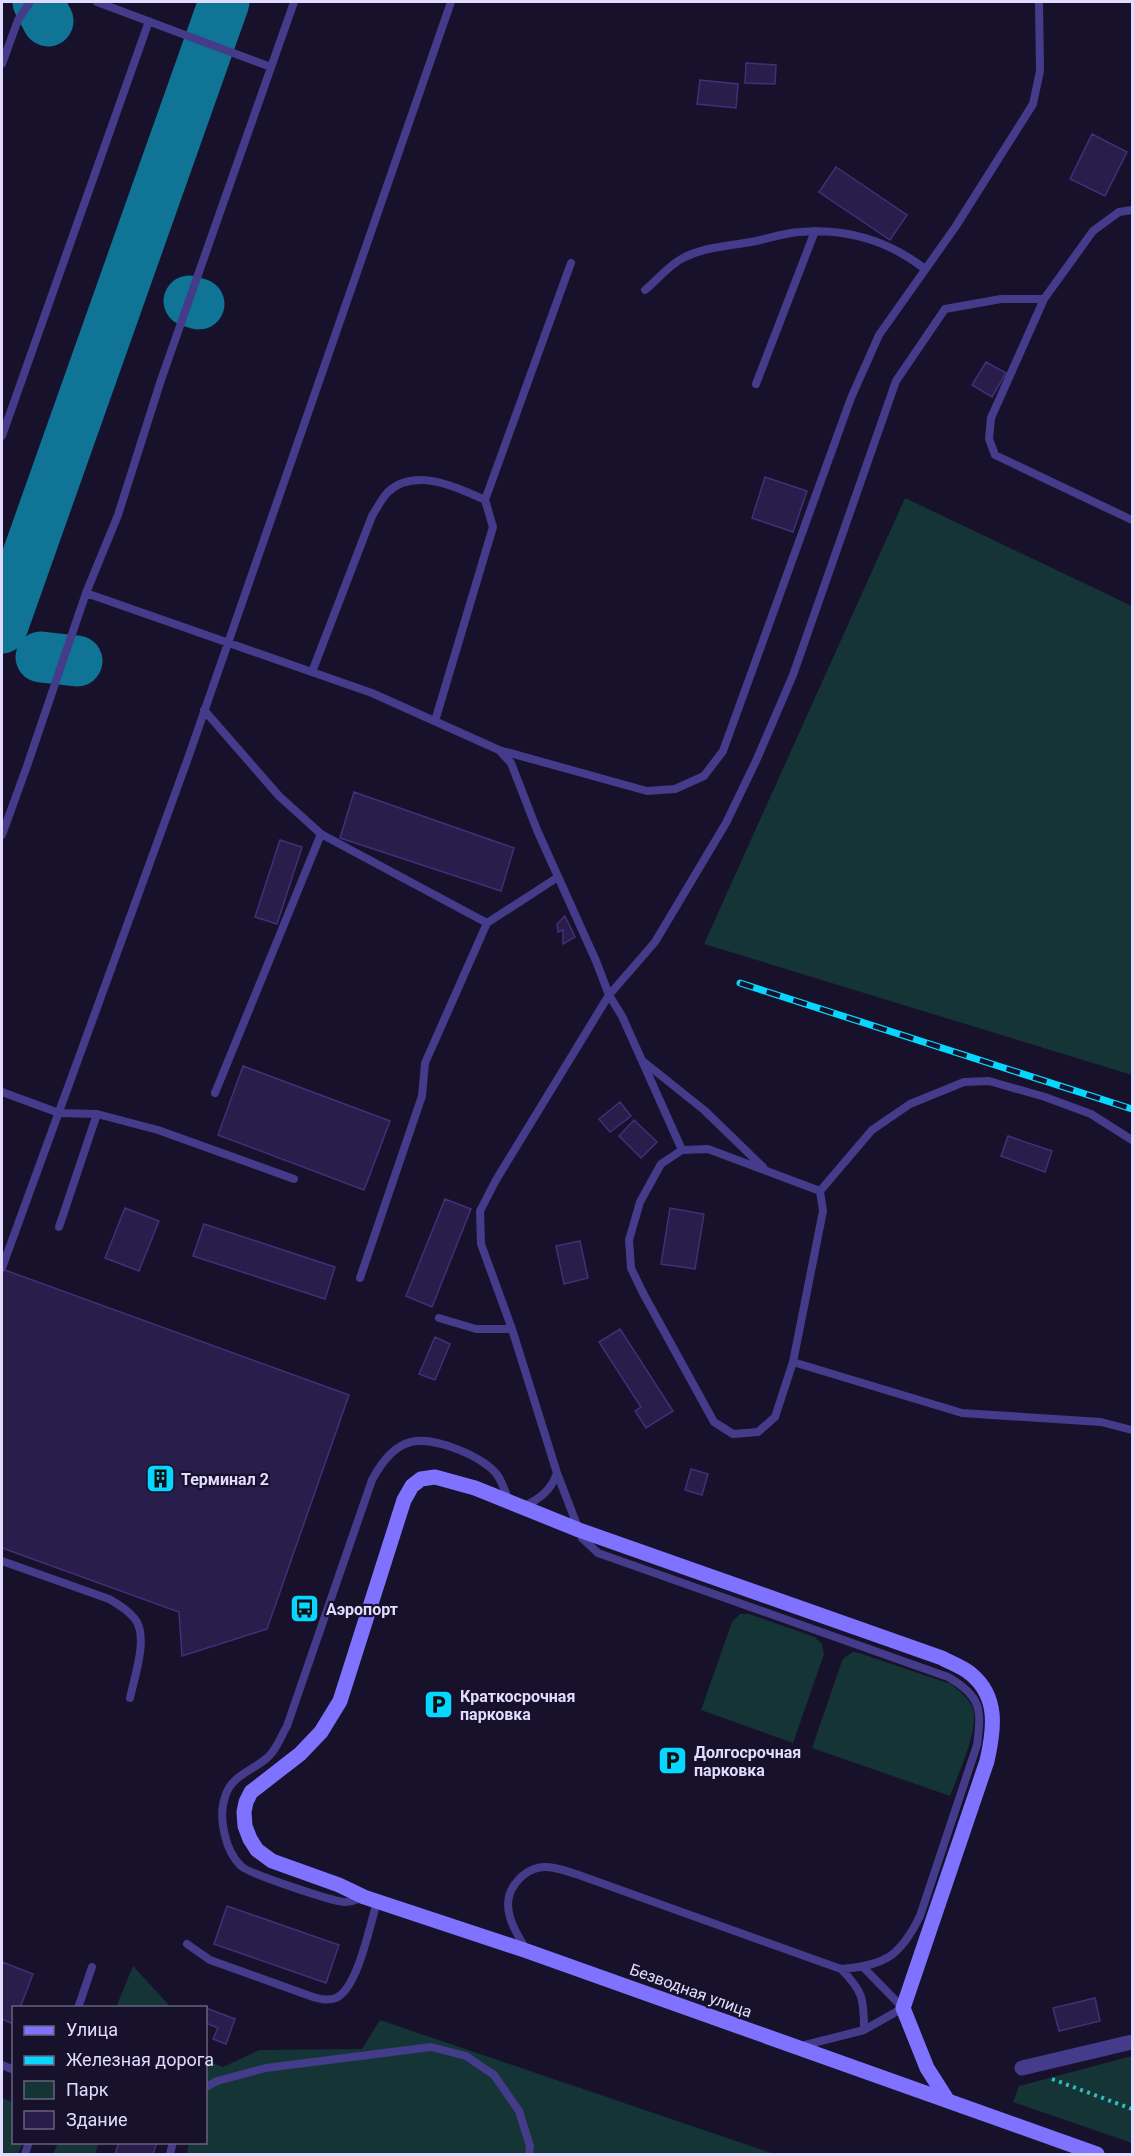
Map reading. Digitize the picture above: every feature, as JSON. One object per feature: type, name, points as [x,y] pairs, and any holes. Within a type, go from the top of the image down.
[{"type":"main road","name":"Безводная улица","points":[[516,1505],[451,1480],[435,1477],[421,1479],[412,1486],[404,1500],[390,1539],[340,1701],[321,1732],[300,1754],[251,1792],[246,1802],[245,1826],[257,1850],[272,1861],[339,1885],[370,1900],[527,1951],[1097,2154]]},
{"type":"main road","points":[[516,1505],[579,1530],[942,1658],[970,1673],[985,1688],[993,1711],[993,1734],[987,1761],[903,2008],[927,2068],[948,2101]]},
{"type":"street","points":[[1022,2068],[1132,2042]]},
{"type":"lane","points":[[2,64],[18,20],[30,2]]},
{"type":"lane","points":[[97,2],[271,67]]},
{"type":"lane","points":[[2,835],[86,593],[118,515],[161,380],[294,2]]},
{"type":"lane","points":[[2,1268],[204,710],[451,2]]},
{"type":"lane","points":[[86,593],[372,693],[499,750],[646,791],[675,789],[704,776],[723,752],[851,398],[879,335],[956,226],[1033,104],[1040,71],[1039,2]]},
{"type":"lane","points":[[2,436],[149,21]]},
{"type":"lane","points":[[1132,210],[1119,212],[1092,231],[1044,299],[991,418],[989,439],[995,455],[1132,520]]},
{"type":"lane","points":[[645,290],[681,259],[700,250],[798,232],[834,230],[866,237],[925,269]]},
{"type":"lane","points":[[756,384],[815,231]]},
{"type":"lane","points":[[435,721],[493,526],[485,500],[571,263]]},
{"type":"lane","points":[[841,1969],[878,1963],[893,1954],[910,1937],[920,1916],[977,1745],[980,1724],[979,1706],[966,1687],[948,1677],[598,1553],[589,1547],[579,1530],[557,1473],[512,1329],[481,1244],[480,1211],[496,1180],[609,995],[655,942],[726,823],[756,762],[793,675],[896,381],[945,309],[1001,299],[1044,299]]},
{"type":"lane","points":[[312,672],[372,516],[387,493],[402,483],[418,481],[448,483],[485,500]]},
{"type":"lane","points":[[204,710],[279,796],[321,834],[487,923]]},
{"type":"lane","points":[[499,750],[511,763],[609,995],[622,1016],[682,1150]]},
{"type":"lane","points":[[215,1093],[321,834]]},
{"type":"lane","points":[[360,1278],[422,1096],[425,1063],[487,923],[558,876]]},
{"type":"lane","points":[[641,1060],[704,1110],[766,1170]]},
{"type":"lane","points":[[820,1191],[708,1149],[682,1150],[661,1164],[640,1202],[629,1240],[632,1268],[643,1293],[714,1422],[733,1434],[758,1432],[775,1417],[793,1362],[823,1211],[820,1191],[872,1130],[910,1104],[964,1082],[989,1081],[1045,1097],[1091,1114],[1132,1140]]},
{"type":"lane","points":[[2,1092],[59,1113],[98,1114],[158,1130],[294,1179]]},
{"type":"lane","points":[[60,1227],[98,1114]]},
{"type":"lane","points":[[439,1318],[476,1329],[512,1329]]},
{"type":"lane","points":[[793,1362],[962,1413],[1101,1422],[1132,1430]]},
{"type":"lane","points":[[187,1944],[210,1960],[313,1997],[329,2000],[339,1997],[346,1990],[355,1973],[370,1900],[346,1902],[327,1900],[241,1867],[228,1845],[223,1826],[222,1810],[225,1795],[231,1783],[269,1757],[287,1726],[372,1479],[389,1455],[410,1442],[430,1441],[480,1459],[498,1475],[516,1505],[538,1500],[549,1491],[557,1473]]},
{"type":"lane","points":[[2,1561],[109,1599],[125,1608],[137,1621],[142,1642],[130,1698]]},
{"type":"lane","points":[[527,1951],[510,1920],[509,1896],[513,1886],[522,1875],[535,1868],[553,1868],[626,1891],[841,1969],[857,1985],[862,1996],[864,2030]]},
{"type":"lane","points":[[78,2006],[92,1967]]},
{"type":"lane","points":[[796,2047],[864,2030],[903,2008],[863,1967]]},
{"type":"lane","points":[[207,2086],[217,2081],[266,2068],[431,2047],[466,2056],[494,2075],[519,2110],[530,2146],[529,2154]]},
{"type":"path","points":[[1022,2068],[1132,2109]]},
{"type":"green space","points":[[905,498],[1132,606],[1132,1075],[704,944]]},
{"type":"green space","points":[[740,1614],[749,1614],[815,1637],[822,1644],[824,1654],[793,1743],[701,1710],[732,1622]]},
{"type":"green space","points":[[853,1652],[951,1684],[969,1702],[973,1709],[973,1729],[950,1796],[812,1748],[842,1661]]},
{"type":"green space","points":[[133,1966],[169,2006],[116,2006]]},
{"type":"green space","points":[[380,2020],[774,2154],[187,2154],[189,2144],[207,2144],[207,2060],[223,2067],[259,2050],[362,2049]]},
{"type":"green space","points":[[1132,2056],[1132,2143],[1013,2102],[1019,2086]]},
{"type":"green space","points":[[2,2098],[12,2102],[12,2144],[23,2144],[18,2154],[2,2154]]},
{"type":"green space","points":[[57,2144],[99,2144],[95,2154],[53,2154]]},
{"type":"building","points":[[746,63],[776,65],[775,84],[745,83]]},
{"type":"building","points":[[700,80],[738,84],[736,108],[697,104]]},
{"type":"building","points":[[1092,134],[1127,152],[1105,196],[1070,179]]},
{"type":"building","points":[[836,167],[907,215],[890,240],[819,192]]},
{"type":"building","points":[[986,362],[1006,373],[992,397],[972,385]]},
{"type":"building","points":[[765,477],[807,491],[793,532],[752,518]]},
{"type":"building","points":[[354,792],[514,848],[501,891],[340,838]]},
{"type":"building","points":[[280,840],[302,847],[277,924],[255,917]]},
{"type":"building","points":[[565,916],[575,937],[563,944],[563,930],[558,932],[557,924]]},
{"type":"building","points":[[243,1066],[390,1121],[364,1190],[218,1135]]},
{"type":"building","points":[[620,1102],[631,1116],[610,1132],[599,1119]]},
{"type":"building","points":[[634,1120],[657,1142],[641,1158],[619,1136]]},
{"type":"building","points":[[1008,1136],[1052,1151],[1045,1172],[1001,1156]]},
{"type":"building","points":[[445,1199],[471,1209],[432,1307],[406,1296]]},
{"type":"building","points":[[125,1208],[159,1221],[139,1271],[105,1258]]},
{"type":"building","points":[[670,1208],[704,1214],[695,1269],[661,1264]]},
{"type":"building","points":[[204,1224],[335,1267],[325,1299],[193,1256]]},
{"type":"building","points":[[580,1241],[588,1278],[564,1284],[556,1246]]},
{"type":"building","name":"Терминал 2","points":[[2,1269],[349,1395],[267,1629],[182,1656],[179,1612],[2,1548]]},
{"type":"building","points":[[620,1329],[673,1411],[646,1428],[635,1411],[641,1407],[599,1342]]},
{"type":"building","points":[[435,1337],[450,1344],[435,1380],[419,1374]]},
{"type":"building","points":[[691,1469],[708,1474],[702,1495],[685,1490]]},
{"type":"building","points":[[227,1906],[339,1945],[326,1983],[214,1944]]},
{"type":"building","points":[[2,1962],[33,1974],[21,2006],[12,2006],[12,2024],[2,2019]]},
{"type":"building","points":[[1095,1998],[1100,2021],[1059,2031],[1053,2008]]},
{"type":"building","points":[[207,2008],[235,2019],[226,2044],[213,2039],[218,2028],[207,2023]]},
{"type":"building","points":[[118,2144],[156,2144],[153,2154],[115,2154]]},
{"type":"taxiway","points":[[38,2],[48,21]]},
{"type":"taxiway","points":[[2,628],[224,2]]},
{"type":"taxiway","points":[[189,301],[199,304]]},
{"type":"taxiway","points":[[41,657],[77,661]]},
{"type":"railway","points":[[740,983],[1132,1109]]},
{"type":"place","name":"Терминал 2","points":[[160,1479]]},
{"type":"place","name":"Аэропорт","points":[[305,1609]]},
{"type":"place","name":"Краткосрочная парковка","points":[[439,1705]]},
{"type":"place","name":"Долгосрочная парковка","points":[[673,1761]]}]
